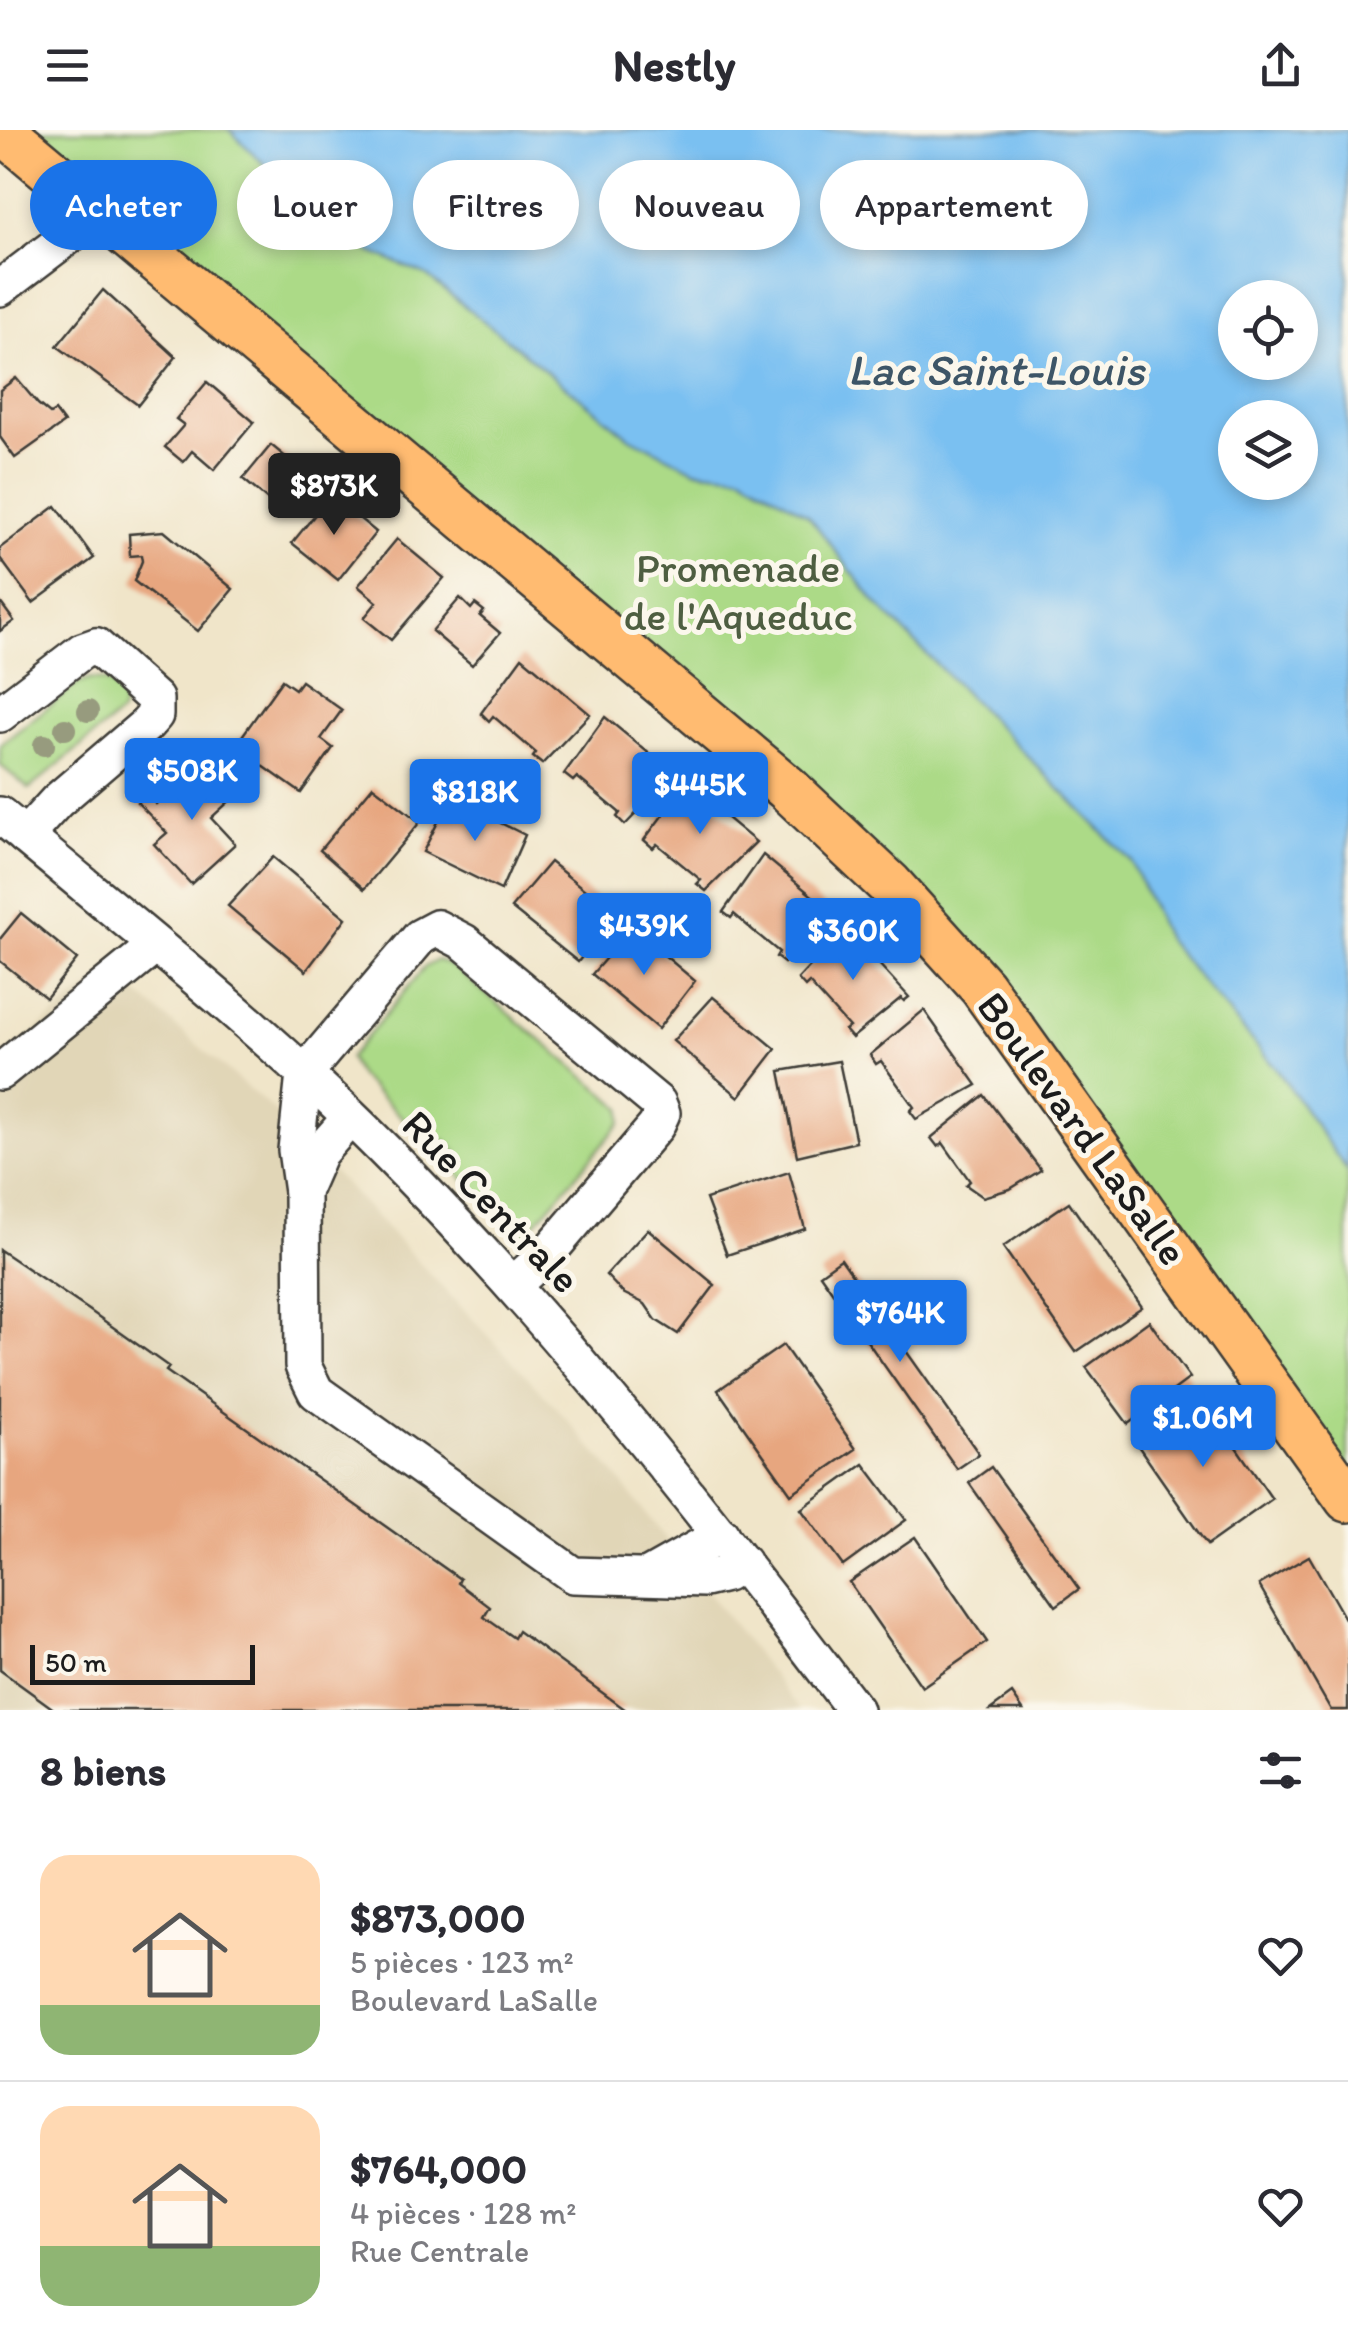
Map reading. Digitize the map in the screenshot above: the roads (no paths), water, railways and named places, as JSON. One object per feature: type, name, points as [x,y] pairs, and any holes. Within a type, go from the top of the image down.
[{"type":"main road","name":"Boulevard LaSalle","points":[[2,130],[38,160]]},
{"type":"main road","name":"Boulevard LaSalle","points":[[145,250],[788,788],[890,885],[961,962],[1045,1071],[1348,1499]]},
{"type":"street","points":[[0,288],[50,250]]},
{"type":"street","points":[[0,714],[82,650],[96,646],[155,699],[155,715],[148,724],[57,801],[12,826]]},
{"type":"street","name":"Rue Centrale","points":[[12,826],[304,1074],[513,1285],[721,1534],[856,1710]]},
{"type":"street","points":[[513,1285],[547,1254],[662,1114],[658,1103],[464,942],[437,928],[420,937],[304,1074],[296,1150],[302,1192],[303,1366],[316,1392],[573,1575],[705,1579],[726,1574],[742,1562]]},
{"type":"street","points":[[0,1072],[155,946]]},
{"type":"street","points":[[302,1192],[318,1153],[350,1118]]},
{"type":"street","points":[[650,1575],[721,1534]]},
{"type":"water","name":"Lac Saint-Louis","points":[[229,130],[1348,130],[1348,1172],[1279,1072],[1166,939],[1131,861],[875,602],[808,515],[742,475],[695,470],[628,436],[426,275],[368,250],[393,250],[393,160],[260,160]]},
{"type":"park label","name":"Promenade de l'Aqueduc","points":[[738,592]]}]
